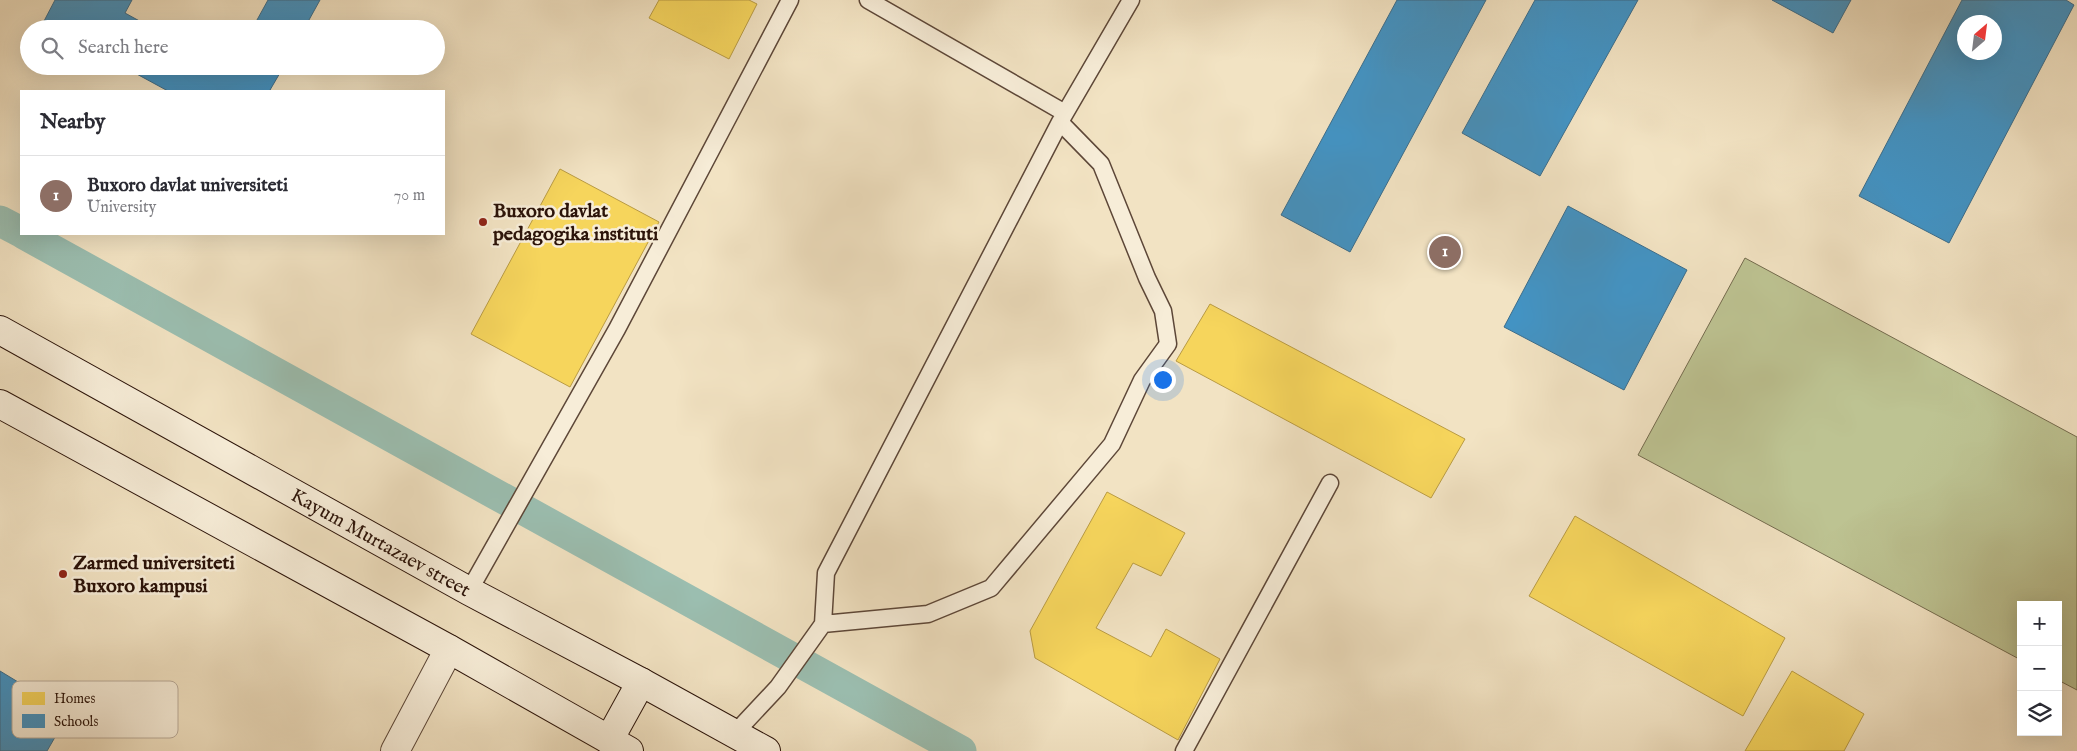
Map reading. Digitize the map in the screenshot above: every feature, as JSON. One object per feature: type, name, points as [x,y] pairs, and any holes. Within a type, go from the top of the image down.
[{"type":"street","name":"Kayum Murtazaev street","points":[[0,330],[469,591],[641,682],[730,742],[766,751]]},
{"type":"street","points":[[0,404],[619,746],[641,682]]},
{"type":"street","points":[[395,751],[448,650]]},
{"type":"lane","points":[[469,591],[617,329],[790,0]]},
{"type":"lane","points":[[823,624],[928,614],[991,588],[1112,444],[1142,380],[1168,344],[1163,311],[1147,278],[1101,164],[1063,118],[868,0]]},
{"type":"lane","points":[[730,742],[778,687],[823,624],[826,573],[1063,118],[1131,0]]},
{"type":"lane","points":[[1184,751],[1330,483]]},
{"type":"green space","points":[[1745,258],[2077,437],[2077,690],[2062,682],[2062,601],[2017,601],[2017,658],[1638,455]]},
{"type":"building: Homes","points":[[659,0],[749,0],[757,4],[729,59],[649,18]]},
{"type":"building: Homes","points":[[560,169],[659,222],[570,387],[471,334]]},
{"type":"building: Homes","points":[[1210,304],[1465,439],[1431,498],[1176,361]]},
{"type":"building: Homes","points":[[1107,492],[1185,533],[1161,576],[1133,563],[1096,628],[1151,657],[1166,629],[1220,659],[1178,740],[1035,658],[1030,631]]},
{"type":"building: Homes","points":[[1575,516],[1785,638],[1743,716],[1529,596]]},
{"type":"building: Homes","points":[[1792,671],[1864,714],[1844,751],[1745,751]]},
{"type":"building: Schools","points":[[55,0],[132,0],[125,13],[138,20],[45,20]]},
{"type":"building: Schools","points":[[268,0],[320,0],[309,20],[257,20]]},
{"type":"building: Schools","points":[[1397,0],[1486,0],[1350,252],[1281,215]]},
{"type":"building: Schools","points":[[1535,0],[1638,0],[1540,176],[1462,133]]},
{"type":"building: Schools","points":[[1772,0],[1851,0],[1833,33]]},
{"type":"building: Schools","points":[[1962,0],[2066,0],[2074,5],[1949,243],[1859,196]]},
{"type":"building: Schools","points":[[139,75],[279,75],[270,90],[166,90]]},
{"type":"building: Schools","points":[[1568,206],[1687,270],[1624,390],[1504,327]]},
{"type":"building: Schools","points":[[0,671],[16,681],[12,681],[12,738],[55,738],[47,751],[0,751]]},
{"type":"waterway","points":[[0,221],[20,231]]},
{"type":"waterway","points":[[26,235],[961,751]]},
{"type":"place","name":"Buxoro davlat pedagogika instituti","points":[[483,222]]},
{"type":"place","name":"Buxoro davlat universiteti","points":[[1445,252]]},
{"type":"place","name":"Zarmed universiteti Buxoro kampusi","points":[[63,574]]}]
